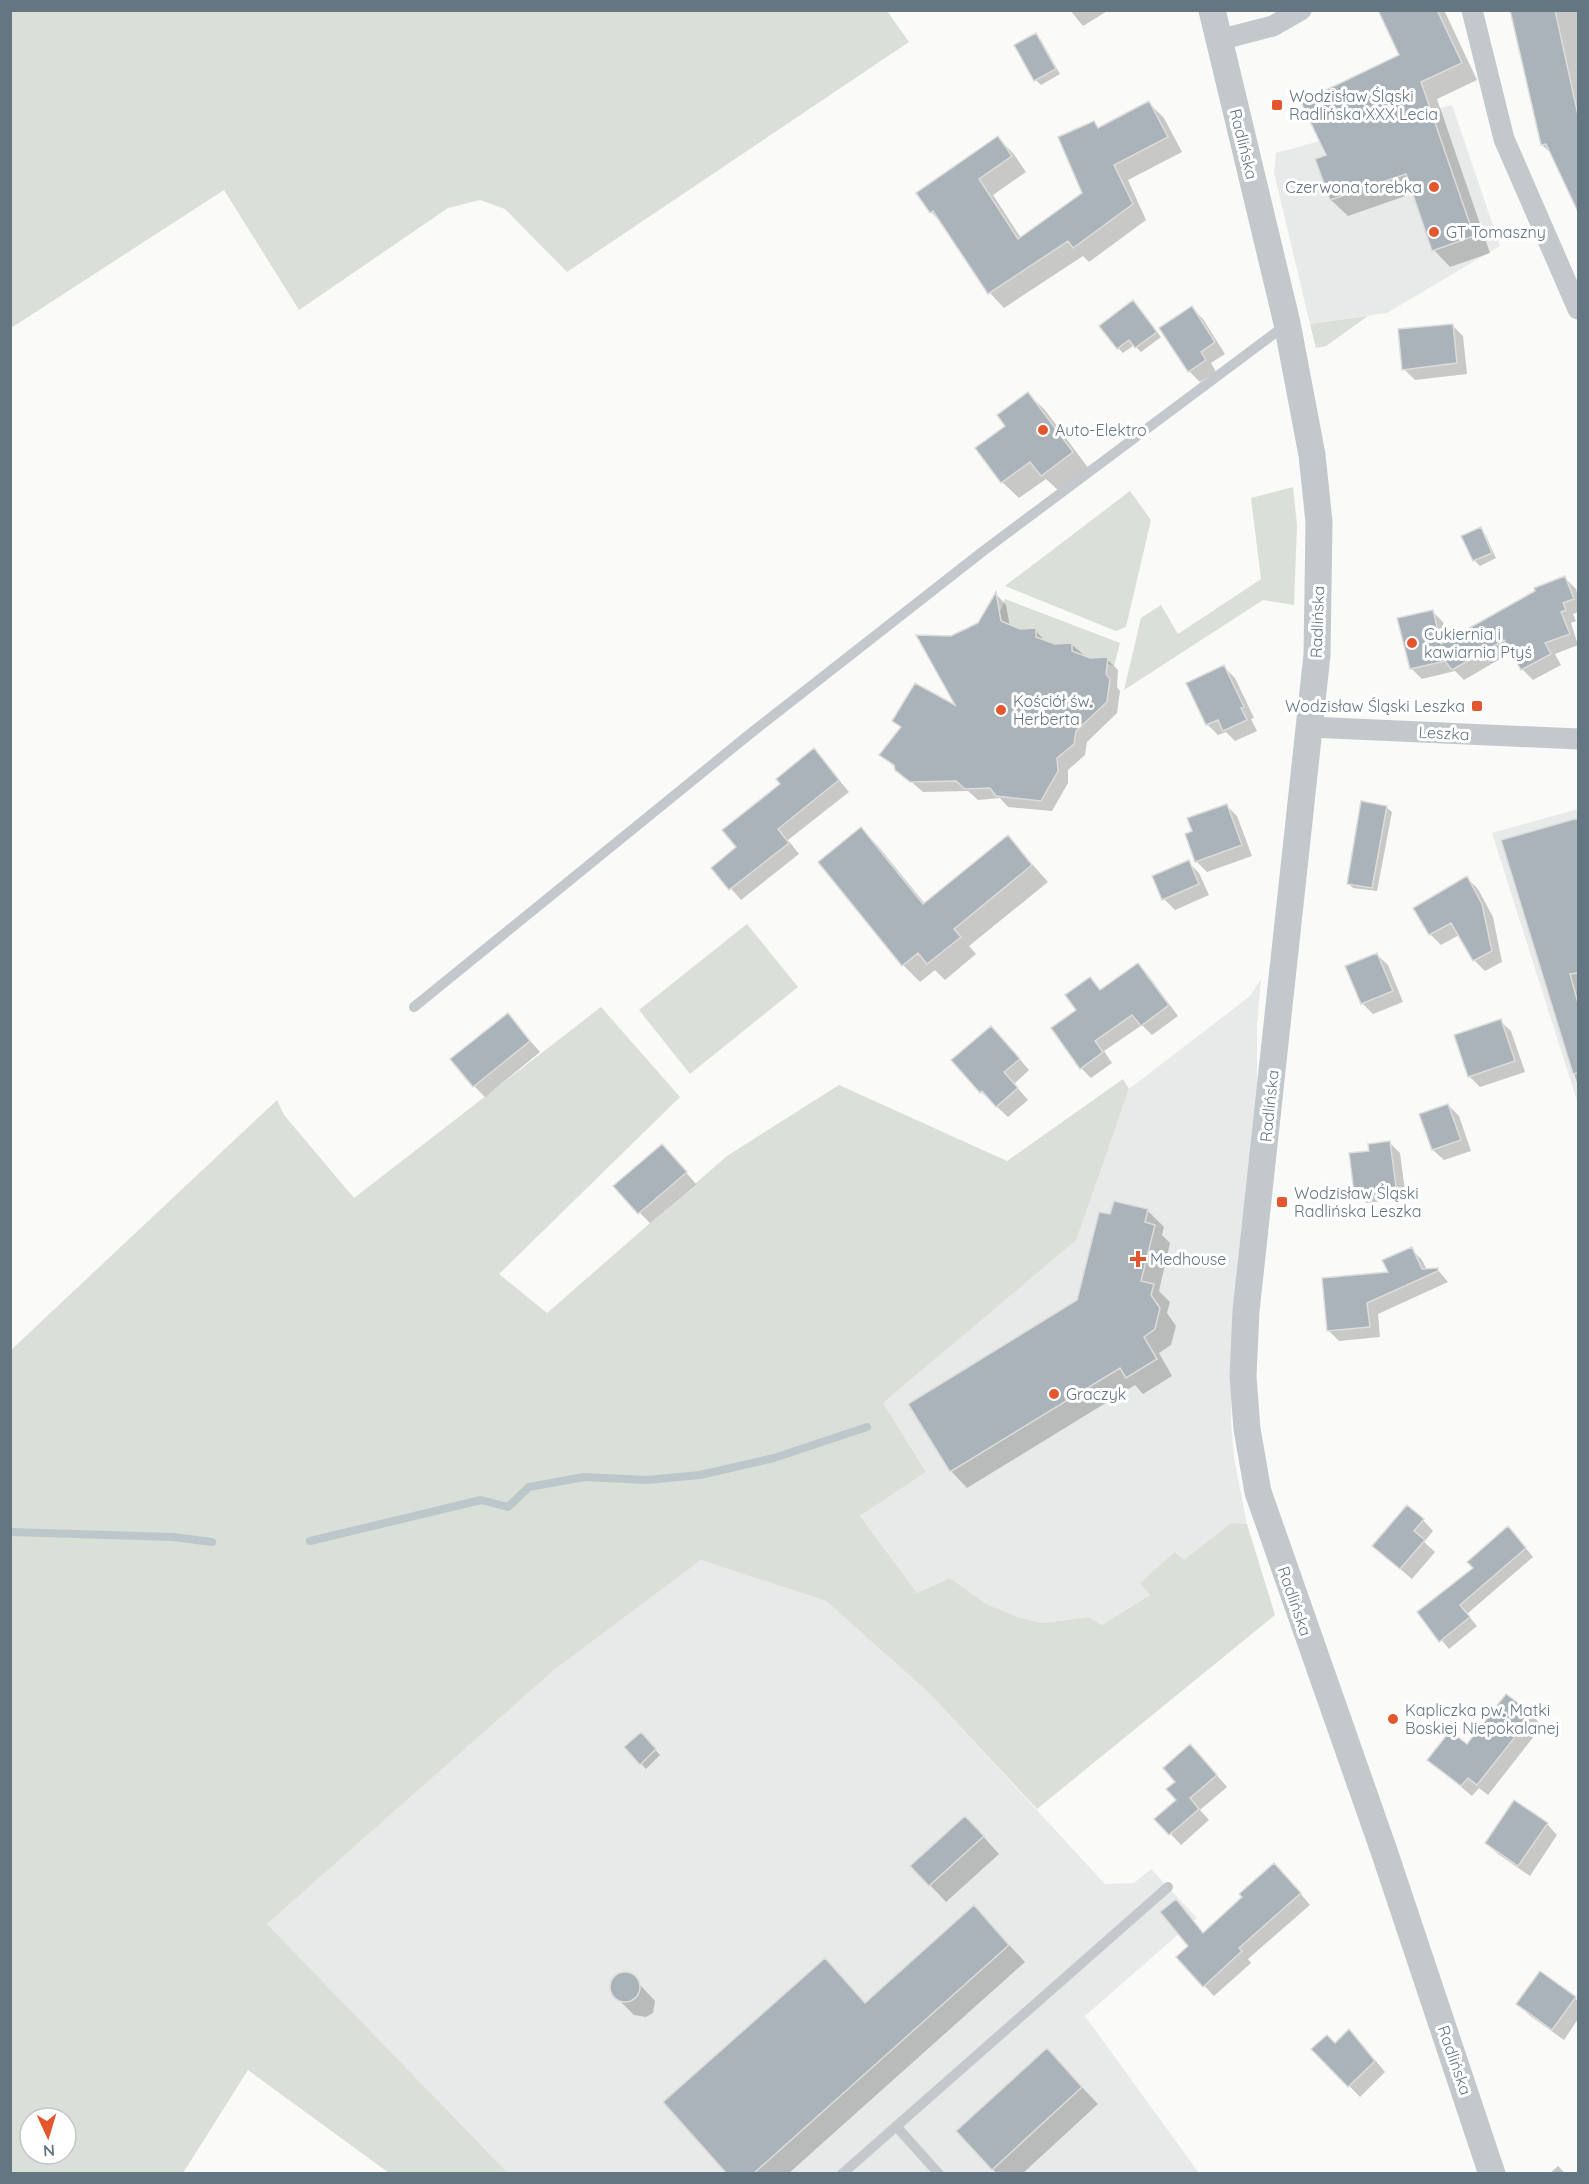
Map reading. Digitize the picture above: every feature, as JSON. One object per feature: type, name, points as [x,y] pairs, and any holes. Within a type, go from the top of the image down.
[{"type":"street","name":"Radlińska","points":[[1212,10],[1287,323],[1312,455],[1319,522],[1318,629],[1310,727],[1246,1311],[1243,1376],[1247,1429],[1257,1491],[1384,1851],[1492,2174]]},
{"type":"street","points":[[1219,40],[1273,26],[1301,10]]},
{"type":"street","points":[[1472,10],[1504,139],[1578,309]]},
{"type":"street","name":"Leszka","points":[[1310,727],[1578,739]]},
{"type":"lane","points":[[414,1006],[776,713],[982,552],[1287,323]]},
{"type":"lane","points":[[842,2174],[1168,1887]]},
{"type":"lane","points":[[896,2126],[939,2174]]},
{"type":"shaded area","points":[[11,11],[887,11],[909,42],[567,272],[505,209],[480,200],[448,208],[299,310],[224,190],[11,328]]},
{"type":"shaded area","points":[[1452,105],[1500,246],[1387,313],[1310,324],[1274,173],[1276,153]]},
{"type":"shaded area","points":[[1368,316],[1326,346],[1316,348],[1310,324]]},
{"type":"shaded area","points":[[1293,487],[1297,525],[1294,605],[1263,600],[1124,690],[1141,618],[1161,605],[1178,634],[1261,579],[1251,498]]},
{"type":"shaded area","points":[[1130,491],[1151,520],[1126,627],[1116,631],[1005,586]]},
{"type":"shaded area","points":[[1005,599],[1120,643],[1114,666],[1072,651],[1072,643],[1067,643],[1067,649],[1036,637],[1036,628],[1032,634],[1001,621],[1000,613]]},
{"type":"shaded area","points":[[1578,809],[1578,1104],[1492,833]]},
{"type":"shaded area","points":[[747,924],[798,987],[690,1074],[639,1010]]},
{"type":"shaded area","points":[[1261,979],[1257,1025],[1257,1084],[1234,1298],[1231,1421],[1234,1458],[1247,1524],[1231,1523],[1183,1561],[1176,1552],[1140,1583],[1150,1595],[1102,1625],[1087,1617],[1042,1623],[1018,1617],[986,1604],[950,1578],[917,1593],[860,1516],[926,1472],[883,1403],[1075,1240],[1129,1089],[1250,996]]},
{"type":"shaded area","points":[[601,1007],[680,1097],[499,1274],[547,1313],[727,1156],[839,1085],[1007,1161],[1123,1079],[1129,1089],[1076,1240],[883,1403],[926,1472],[860,1516],[917,1593],[950,1578],[986,1604],[1018,1617],[1042,1623],[1088,1617],[1102,1625],[1150,1595],[1140,1583],[1175,1552],[1184,1560],[1231,1523],[1247,1524],[1275,1615],[1037,1809],[927,1691],[826,1601],[701,1560],[554,1670],[267,1924],[508,2173],[389,2173],[248,2070],[183,2173],[11,2173],[11,1350],[277,1100],[284,1115],[354,1198]]},
{"type":"shaded area","points":[[701,1560],[826,1601],[927,1691],[1105,1884],[1134,1883],[1151,1869],[1197,1918],[1085,2016],[1199,2173],[508,2173],[267,1924],[554,1670]]},
{"type":"building","points":[[1378,10],[1437,10],[1462,63],[1421,82],[1474,236],[1432,251],[1406,174],[1330,200],[1315,159],[1326,155],[1301,102],[1399,55]]},
{"type":"building","points":[[1510,10],[1555,10],[1578,115],[1578,212],[1546,144],[1541,145]]},
{"type":"building","points":[[1036,33],[1056,69],[1034,81],[1014,45]]},
{"type":"building","points":[[1149,101],[1168,137],[1114,165],[1133,204],[1073,248],[1068,241],[988,294],[933,211],[930,213],[916,193],[998,136],[1012,156],[979,179],[1018,239],[1082,193],[1058,137],[1094,121],[1098,128]]},
{"type":"building","points":[[1133,300],[1157,332],[1135,348],[1129,340],[1117,349],[1099,326]]},
{"type":"building","points":[[1192,306],[1215,342],[1201,352],[1206,360],[1188,372],[1159,328]]},
{"type":"building","points":[[1453,324],[1457,363],[1402,370],[1398,329]]},
{"type":"building","points":[[1028,392],[1073,452],[1041,476],[1030,462],[1001,483],[975,448],[1005,426],[997,415]]},
{"type":"building","points":[[1481,527],[1492,553],[1473,561],[1461,536]]},
{"type":"building","points":[[1565,576],[1574,599],[1563,603],[1566,610],[1561,612],[1570,634],[1545,643],[1551,654],[1521,670],[1504,640],[1452,670],[1445,661],[1410,669],[1397,618],[1433,610],[1441,644],[1535,591],[1534,588]]},
{"type":"building","name":"Kościół św. Herberta","points":[[996,592],[1001,621],[1020,629],[1036,628],[1036,637],[1055,644],[1072,643],[1072,651],[1090,658],[1108,657],[1106,674],[1110,679],[1107,702],[1076,731],[1074,744],[1057,758],[1058,771],[1041,801],[996,796],[990,788],[965,789],[956,781],[910,782],[895,770],[894,765],[879,755],[901,727],[892,721],[915,683],[955,705],[916,635],[951,636],[978,623]]},
{"type":"building","points":[[1224,665],[1244,707],[1241,708],[1247,720],[1223,731],[1218,720],[1206,725],[1186,683]]},
{"type":"building","points":[[814,748],[839,780],[778,829],[789,843],[729,890],[711,868],[736,847],[722,830],[780,784],[776,779]]},
{"type":"building","points":[[1361,801],[1387,806],[1372,888],[1347,884]]},
{"type":"building","points":[[1227,804],[1242,845],[1195,862],[1185,834],[1192,831],[1187,818]]},
{"type":"building","points":[[1578,818],[1578,973],[1570,974],[1578,1003],[1578,1073],[1573,1074],[1501,840]]},
{"type":"building","points":[[861,827],[923,904],[1008,835],[1032,865],[954,929],[961,937],[927,964],[918,953],[902,966],[818,862]]},
{"type":"building","points":[[1189,860],[1199,884],[1162,900],[1152,876]]},
{"type":"building","points":[[1467,876],[1482,904],[1492,951],[1473,961],[1451,923],[1429,935],[1413,908]]},
{"type":"building","points":[[1377,953],[1393,991],[1361,1004],[1345,966]]},
{"type":"building","points":[[1138,963],[1169,1005],[1141,1026],[1132,1015],[1095,1041],[1103,1052],[1080,1069],[1051,1028],[1076,1010],[1065,995],[1090,977],[1100,990]]},
{"type":"building","points":[[508,1013],[530,1041],[473,1087],[450,1059]]},
{"type":"building","points":[[1501,1019],[1515,1061],[1468,1077],[1454,1035]]},
{"type":"building","points":[[991,1026],[1020,1059],[1004,1072],[1018,1088],[996,1107],[982,1091],[980,1093],[951,1060]]},
{"type":"building","points":[[1448,1104],[1461,1140],[1432,1150],[1419,1114]]},
{"type":"building","points":[[1390,1141],[1396,1187],[1354,1192],[1349,1153],[1369,1151],[1368,1144]]},
{"type":"building","points":[[662,1144],[687,1172],[638,1214],[613,1186]]},
{"type":"building","points":[[1114,1201],[1148,1209],[1145,1222],[1155,1225],[1141,1281],[1154,1284],[1151,1295],[1160,1308],[1155,1329],[1144,1337],[1157,1359],[1126,1378],[1120,1368],[950,1472],[908,1404],[1077,1300],[1099,1212],[1110,1214]]},
{"type":"building","points":[[1412,1247],[1422,1269],[1438,1268],[1438,1271],[1367,1303],[1370,1327],[1327,1331],[1322,1278],[1388,1272],[1382,1260]]},
{"type":"building","points":[[1407,1505],[1424,1519],[1414,1531],[1425,1540],[1400,1569],[1372,1546]]},
{"type":"building","points":[[1508,1526],[1526,1548],[1460,1605],[1470,1617],[1439,1642],[1417,1612],[1473,1568],[1467,1562]]},
{"type":"building","points":[[1506,1694],[1533,1714],[1477,1785],[1468,1778],[1461,1786],[1427,1760],[1450,1731],[1467,1744]]},
{"type":"building","points":[[641,1732],[656,1749],[640,1765],[624,1747]]},
{"type":"building","points":[[1190,1744],[1217,1775],[1190,1798],[1199,1809],[1169,1835],[1154,1819],[1176,1800],[1166,1789],[1175,1782],[1163,1768]]},
{"type":"building","points":[[1514,1800],[1548,1823],[1518,1866],[1485,1843]]},
{"type":"building","points":[[965,1816],[984,1836],[929,1886],[910,1866]]},
{"type":"building","points":[[1274,1863],[1301,1893],[1239,1948],[1242,1951],[1203,1987],[1176,1957],[1188,1946],[1160,1912],[1176,1899],[1203,1933],[1242,1897],[1239,1894]]},
{"type":"building","points":[[974,1905],[1009,1945],[753,2174],[727,2174],[663,2102],[825,1958],[865,2003]]},
{"type":"building","points":[[1540,1971],[1576,1997],[1552,2030],[1516,2004]]},
{"type":"building","points":[[625,1972],[631,1973],[639,1981],[639,1993],[631,2001],[625,2002],[619,2001],[611,1993],[610,1987],[611,1981],[619,1973]]},
{"type":"building","points":[[1349,2029],[1375,2061],[1348,2087],[1311,2049],[1327,2035],[1335,2043]]},
{"type":"building","points":[[1047,2048],[1082,2087],[992,2170],[956,2131]]},
{"type":"waterway","points":[[310,1541],[481,1500],[508,1507],[529,1487],[584,1477],[647,1480],[700,1475],[774,1458],[867,1427]]},
{"type":"waterway","points":[[10,1532],[173,1537],[212,1542]]},
{"type":"place","name":"Wodzisław Śląski Radlińska XXX Lecia","points":[[1277,105]]},
{"type":"place","name":"Czerwona torebka","points":[[1434,187]]},
{"type":"place","name":"GT Tomaszny","points":[[1434,232]]},
{"type":"place","name":"Auto-Elektro","points":[[1043,430]]},
{"type":"place","name":"Cukiernia i kawiarnia Ptyś","points":[[1412,643]]},
{"type":"place","name":"Wodzisław Śląski Leszka","points":[[1477,706]]},
{"type":"place","name":"Kościół św. Herberta","points":[[1001,710]]},
{"type":"place","name":"Wodzisław Śląski Radlińska Leszka","points":[[1282,1202]]},
{"type":"place","name":"Medhouse","points":[[1138,1259]]},
{"type":"place","name":"Graczyk","points":[[1054,1394]]},
{"type":"place","name":"Kapliczka pw. Matki Boskiej Niepokalanej","points":[[1393,1719]]}]
